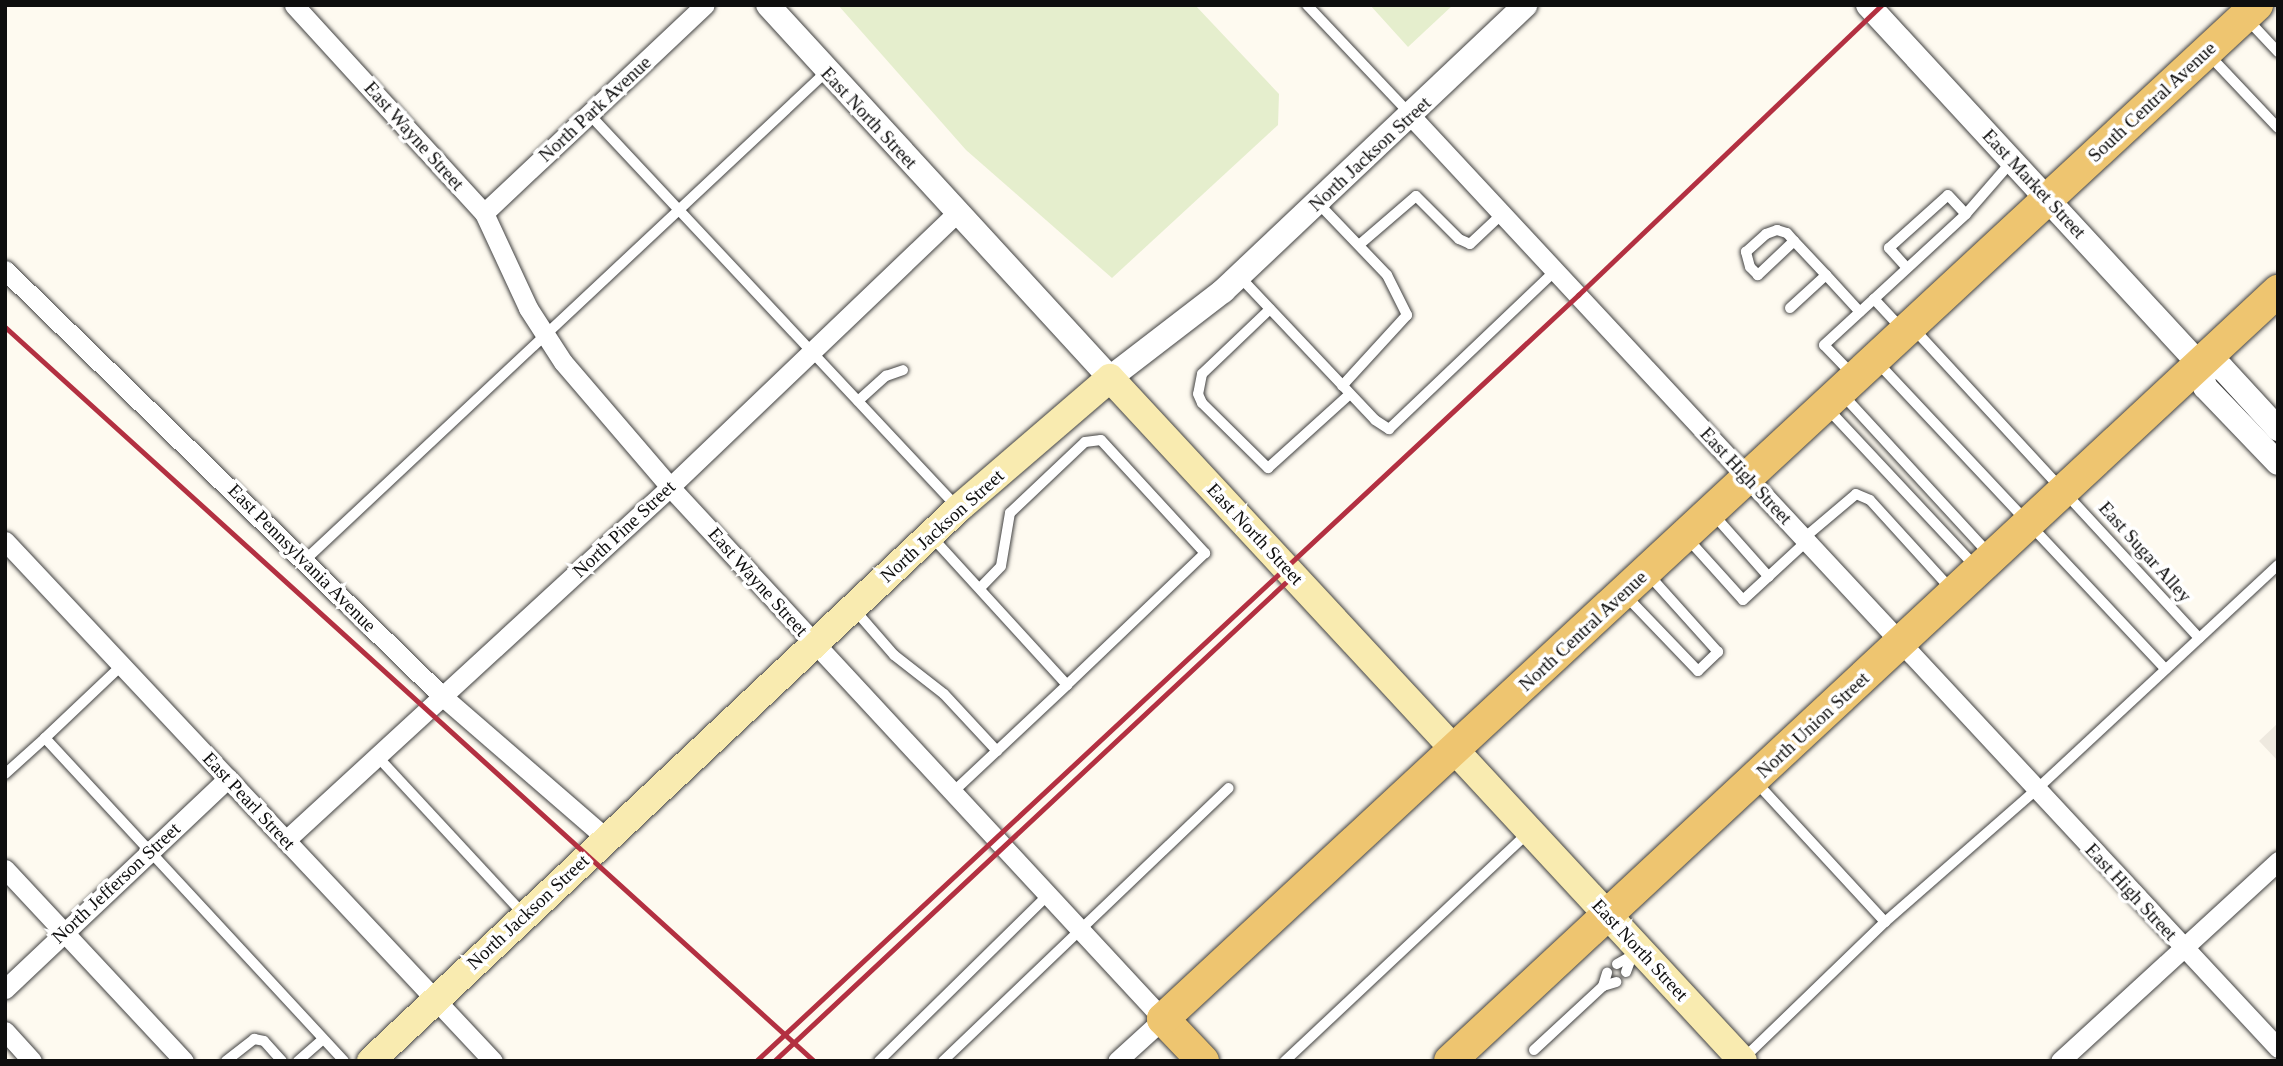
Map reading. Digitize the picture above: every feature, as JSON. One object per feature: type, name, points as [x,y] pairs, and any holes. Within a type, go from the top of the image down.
[{"type":"main road","name":"South Central Avenue","points":[[2048,199],[2251,11]]},
{"type":"main road","name":"North Central Avenue","points":[[1163,1019],[2048,199]]},
{"type":"main road","name":"North Union Street","points":[[1450,1061],[2278,291]]},
{"type":"main road","name":"North Jackson Street","points":[[372,1061],[959,508],[1110,378]]},
{"type":"main road","name":"East North Street","points":[[1110,378],[1609,916],[1629,961],[1742,1060]]},
{"type":"main road","name":"East Wayne Street","points":[[1163,1019],[1203,1061]]},
{"type":"street","name":"East Wayne Street","points":[[294,5],[484,213],[507,267],[563,362],[670,487],[1077,931],[1163,1019]]},
{"type":"street","name":"North Park Avenue","points":[[484,213],[705,5]]},
{"type":"street","name":"East North Street","points":[[768,5],[826,72],[1110,378]]},
{"type":"street","name":"North Jackson Street","points":[[1110,378],[1239,276],[1411,116],[1525,5]]},
{"type":"street","name":"East Market Street","points":[[1868,5],[2199,364],[2205,387],[2278,463]]},
{"type":"street","name":"East High Street","points":[[1411,116],[2278,1048]]},
{"type":"street","name":"North Pine Street","points":[[286,840],[670,487],[957,213]]},
{"type":"street","name":"East Pennsylvania Avenue","points":[[5,271],[442,696],[606,838]]},
{"type":"street","name":"East Market Street","points":[[2199,364],[2222,368],[2278,429]]},
{"type":"street","name":"East Pearl Street","points":[[5,541],[494,1061]]},
{"type":"street","name":"North Jefferson Street","points":[[5,989],[228,778]]},
{"type":"street","points":[[2060,1061],[2278,861]]},
{"type":"street","points":[[5,869],[184,1061]]},
{"type":"street","name":"North Central Avenue","points":[[1122,1059],[1163,1019]]},
{"type":"street","points":[[5,1031],[32,1061]]},
{"type":"lane","name":"East High Street","points":[[1307,5],[1411,116]]},
{"type":"lane","points":[[2251,11],[2278,52]]},
{"type":"lane","points":[[2206,52],[2278,128]]},
{"type":"lane","points":[[304,561],[826,72]]},
{"type":"lane","points":[[590,115],[959,508]]},
{"type":"lane","points":[[1984,562],[1849,384],[1824,345],[1966,214],[2012,161]]},
{"type":"lane","points":[[1907,268],[1889,248],[1948,195],[1966,214]]},
{"type":"lane","points":[[1359,245],[1416,196],[1459,239],[1470,244],[1502,214]]},
{"type":"lane","points":[[1270,309],[1211,363],[1199,387],[1202,403],[1255,459],[1268,468],[1279,461],[1346,390],[1407,315],[1399,293],[1359,245],[1318,203]]},
{"type":"lane","points":[[1794,241],[1758,275],[1746,252],[1777,230],[1794,241],[1860,312]]},
{"type":"lane","points":[[1239,276],[1375,421],[1390,429],[1555,271]]},
{"type":"lane","points":[[1790,308],[1826,275]]},
{"type":"lane","name":"East Sugar Alley","points":[[1874,299],[1908,329],[2064,489],[2199,638]]},
{"type":"lane","points":[[858,401],[886,376],[903,369]]},
{"type":"lane","points":[[1849,384],[2029,521],[2165,669]]},
{"type":"lane","points":[[1849,384],[1984,562]]},
{"type":"lane","points":[[951,793],[1205,553],[1101,440],[1085,442],[1010,513],[1001,566],[980,588]]},
{"type":"lane","points":[[1685,536],[1743,600],[1856,494],[1870,500],[1954,592]]},
{"type":"lane","points":[[1710,511],[1769,577]]},
{"type":"lane","points":[[930,535],[1067,685]]},
{"type":"lane","points":[[1742,1060],[1885,922],[2037,789],[2278,565]]},
{"type":"lane","points":[[1623,594],[1698,671],[1718,652],[1646,572]]},
{"type":"lane","points":[[852,608],[894,655],[944,694],[998,751]]},
{"type":"lane","points":[[5,774],[121,665]]},
{"type":"lane","points":[[45,738],[344,1061]]},
{"type":"lane","points":[[377,756],[525,915]]},
{"type":"lane","points":[[1754,780],[1885,922]]},
{"type":"lane","points":[[943,1061],[1229,788]]},
{"type":"lane","points":[[1285,1061],[1530,831]]},
{"type":"lane","points":[[879,1061],[1046,897]]},
{"type":"lane","points":[[1604,986],[1607,973]]},
{"type":"lane","points":[[1534,1050],[1604,986],[1616,982]]},
{"type":"lane","points":[[298,1061],[323,1039]]},
{"type":"lane","points":[[226,1061],[254,1040],[264,1041],[282,1061]]},
{"type":"green space","points":[[838,5],[1195,5],[1279,94],[1278,125],[1112,278],[966,150]]},
{"type":"green space","points":[[1370,5],[1453,5],[1408,47]]},
{"type":"shaded area","points":[[2278,723],[2278,761],[2259,741]]},
{"type":"railway","points":[[756,1061],[1578,295],[1881,5]]},
{"type":"railway","points":[[5,327],[814,1061]]},
{"type":"railway","points":[[774,1061],[1285,583]]}]
